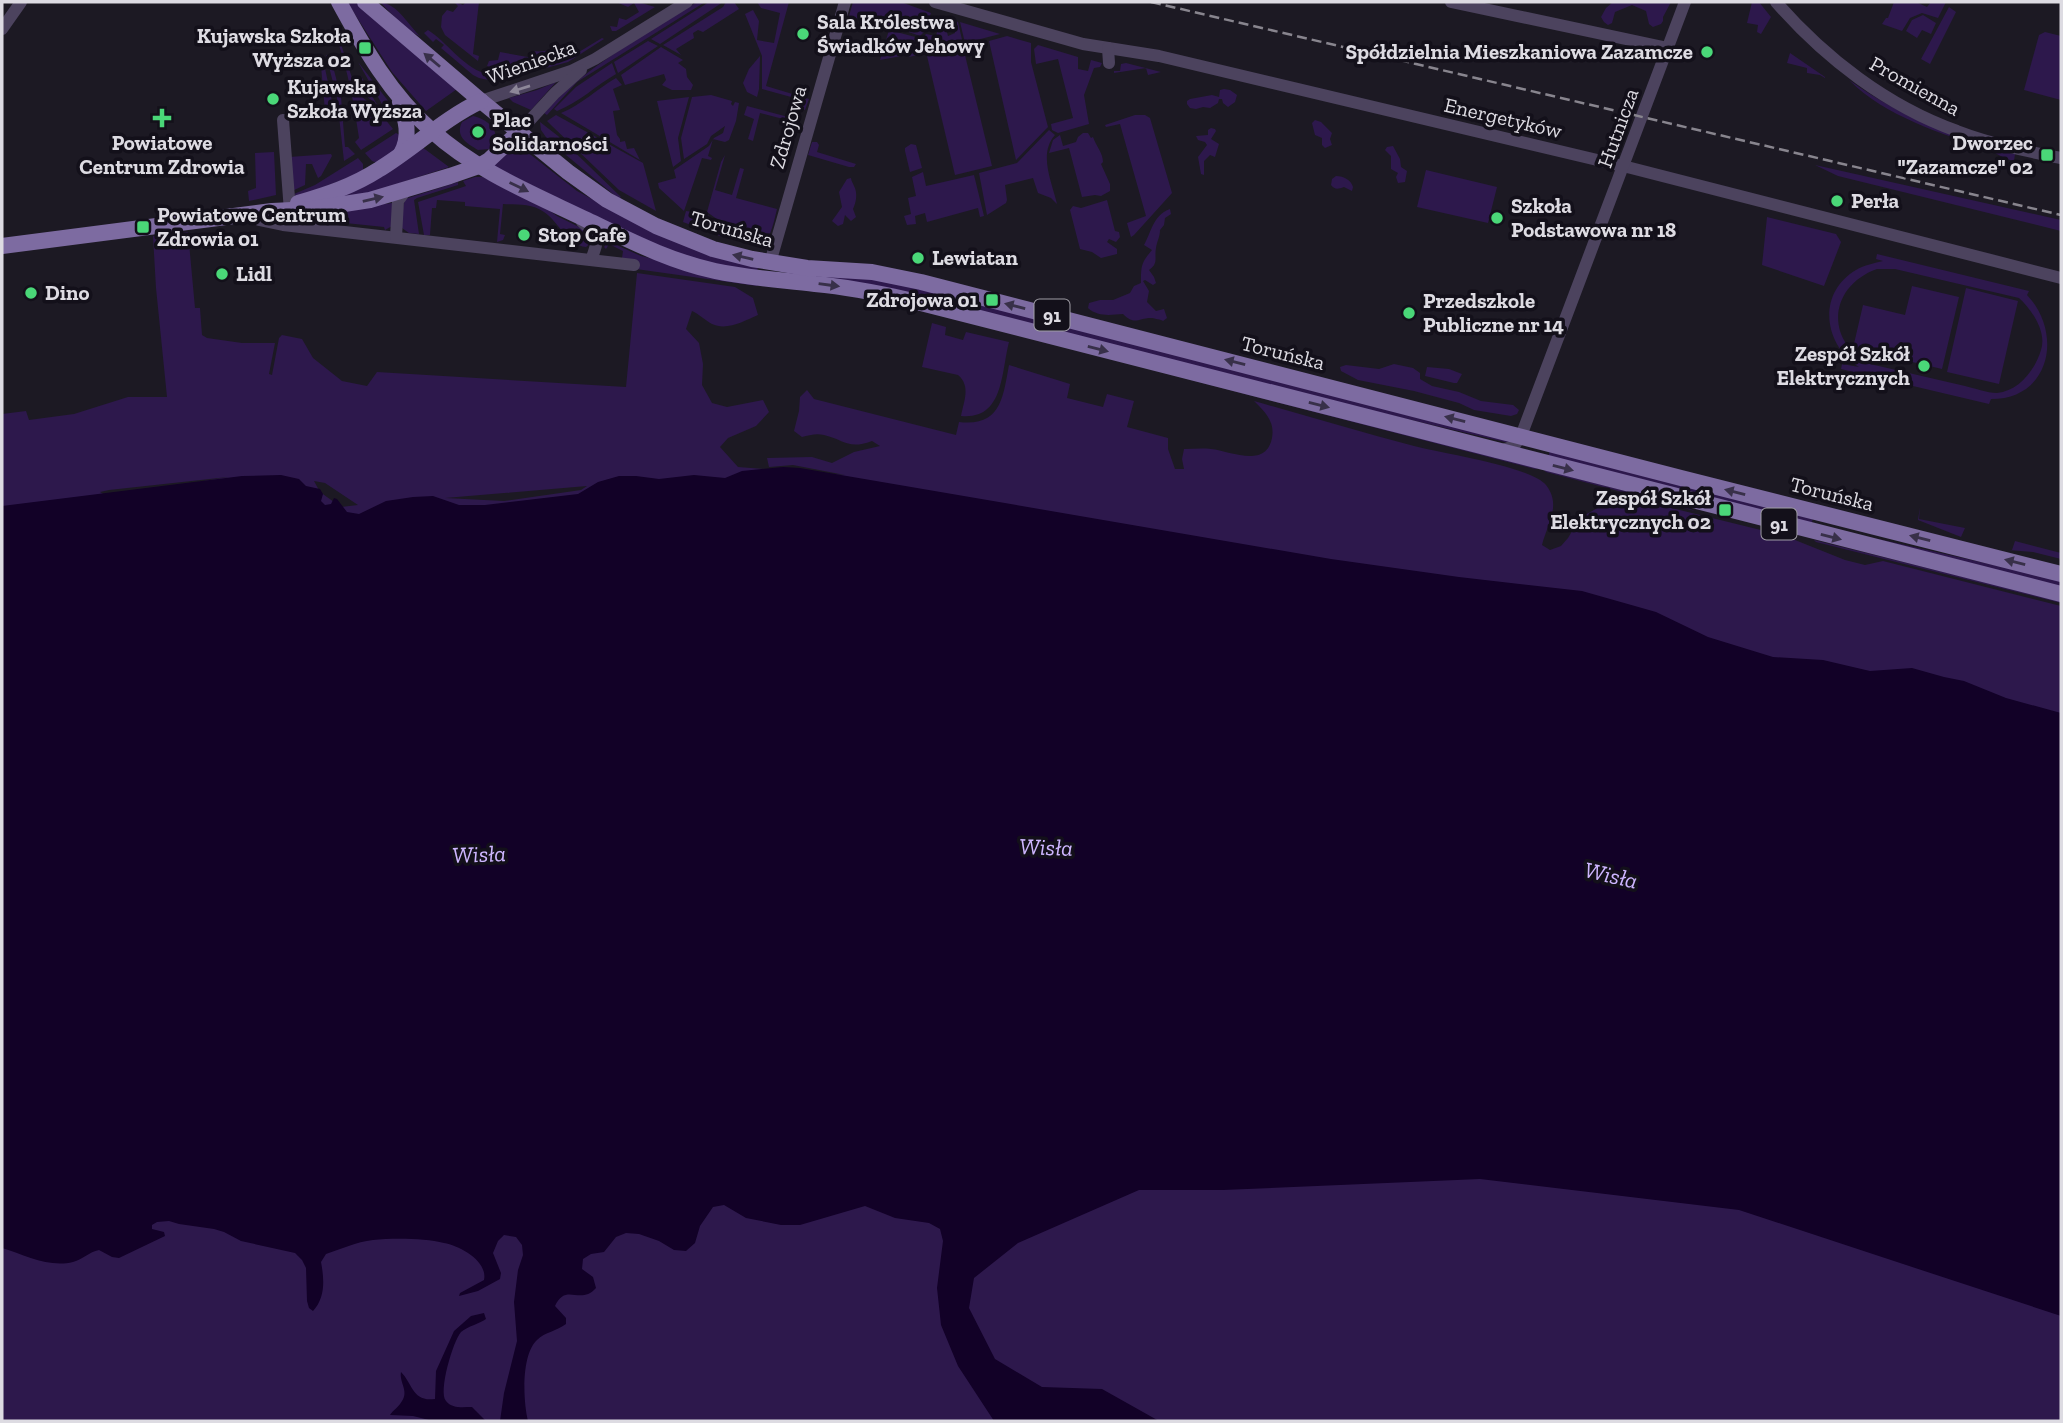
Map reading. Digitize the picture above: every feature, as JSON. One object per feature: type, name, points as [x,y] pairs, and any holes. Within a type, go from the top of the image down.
[{"type":"main road","name":"91","points":[[338,2],[373,62],[396,93],[432,131],[479,166]]},
{"type":"main road","name":"91","points":[[365,2],[519,132]]},
{"type":"main road","points":[[396,93],[408,132],[400,155]]},
{"type":"main road","points":[[290,208],[342,189],[375,172],[452,117],[481,101]]},
{"type":"main road","points":[[2,246],[290,208],[355,203],[479,166],[519,132]]},
{"type":"main road","name":"Toruńska","points":[[519,132],[590,188],[656,226],[713,249],[771,263],[872,272],[921,282],[2061,574]]},
{"type":"main road","name":"Toruńska","points":[[479,166],[644,247],[682,262],[719,272],[849,288],[909,300],[2061,594]]},
{"type":"main road","points":[[1867,546],[1872,526]]},
{"type":"street","points":[[2,29],[21,2]]},
{"type":"street","name":"Wieniecka","points":[[481,101],[558,76],[595,59],[687,2]]},
{"type":"street","name":"Zdrojowa","points":[[771,263],[845,2]]},
{"type":"street","name":"Energetyków","points":[[935,2],[1083,44],[1159,56],[1624,166],[2061,278]]},
{"type":"street","points":[[1451,2],[1668,48]]},
{"type":"street","name":"Hutnicza","points":[[1521,436],[1685,2]]},
{"type":"street","name":"Promienna","points":[[1776,2],[1807,36],[1840,65],[1907,108],[1957,131],[2000,145],[2061,159]]},
{"type":"street","points":[[1108,48],[1109,63]]},
{"type":"street","name":"Wieniecka","points":[[519,132],[555,93],[595,59]]},
{"type":"street","points":[[283,120],[290,208]]},
{"type":"street","points":[[396,237],[398,201],[407,189]]},
{"type":"street","points":[[265,212],[259,220],[283,225],[634,265]]},
{"type":"street","name":"Toruńska","points":[[578,215],[595,233],[598,244]]},
{"type":"street","points":[[591,260],[598,244],[606,239],[644,247]]},
{"type":"street","points":[[1497,452],[1514,446],[1521,436]]},
{"type":"shaded area","points":[[347,2],[357,2],[457,89],[426,111],[392,72]]},
{"type":"shaded area","points":[[380,2],[397,11],[421,37],[406,29]]},
{"type":"shaded area","points":[[456,2],[463,5],[466,2],[479,2],[473,54],[479,56],[478,61],[445,35],[441,27],[442,16],[447,10],[453,12],[458,6]]},
{"type":"shaded area","points":[[616,2],[638,2],[655,7],[612,31],[610,26],[617,27],[619,18],[626,20],[639,12],[634,3],[628,7]]},
{"type":"shaded area","points":[[697,2],[705,2],[577,82],[547,115],[544,113],[578,80],[597,66]]},
{"type":"shaded area","points":[[709,2],[723,2],[660,44],[651,39]]},
{"type":"shaded area","points":[[726,2],[734,2],[739,9],[703,32],[698,30],[693,33],[694,38],[676,49],[681,55],[663,45],[723,7]]},
{"type":"shaded area","points":[[757,2],[789,2],[766,86],[809,99],[805,110],[801,109],[802,100],[762,89],[762,56],[745,14],[753,10],[759,21],[757,40],[774,43],[780,13],[761,8]]},
{"type":"shaded area","points":[[853,2],[901,2],[931,13],[920,36],[889,25],[887,29],[849,16]]},
{"type":"shaded area","points":[[1613,2],[1671,2],[1661,24],[1653,27],[1649,24],[1646,11],[1632,5],[1615,12],[1612,23],[1608,25],[1601,17]]},
{"type":"shaded area","points":[[1752,2],[1759,2],[1771,17],[1761,34],[1757,32],[1758,25],[1747,23]]},
{"type":"shaded area","points":[[1894,2],[1916,2],[1927,7],[1931,2],[1946,2],[1938,18],[1922,13],[1910,18],[1902,31],[1882,24],[1888,18]]},
{"type":"shaded area","points":[[1949,7],[1956,12],[1930,64],[1921,59]]},
{"type":"shaded area","points":[[1923,15],[1936,23],[1931,34],[1922,30],[1917,38],[1906,31],[1912,20]]},
{"type":"shaded area","points":[[941,17],[948,36],[955,33],[954,27],[949,28],[947,18],[958,22],[963,44],[909,57],[926,34],[936,36]]},
{"type":"shaded area","points":[[960,22],[1000,34],[965,43]]},
{"type":"shaded area","points":[[428,30],[476,70],[490,74],[522,70],[532,72],[497,82],[479,78],[441,48],[444,45],[436,39],[433,42],[424,33]]},
{"type":"shaded area","points":[[889,30],[919,38],[907,55],[880,60]]},
{"type":"shaded area","points":[[2045,32],[2061,36],[2061,100],[2024,90],[2039,35]]},
{"type":"shaded area","points":[[1007,36],[1031,43],[1031,62],[1048,127],[1016,160],[989,41]]},
{"type":"shaded area","points":[[339,38],[355,87],[393,129],[361,150],[355,142],[359,138],[357,125],[337,39]]},
{"type":"shaded area","points":[[604,39],[568,62],[546,68],[534,61],[495,68],[487,66],[489,61],[498,60],[500,52],[533,58],[534,51],[557,49],[569,58]]},
{"type":"shaded area","points":[[648,41],[658,46],[618,73],[614,62]]},
{"type":"shaded area","points":[[1038,45],[1078,57],[1078,69],[1088,71],[1091,60],[1102,63],[1100,67],[1094,68],[1084,95],[1089,124],[1058,133],[1052,130],[1051,124],[1073,118],[1058,59],[1036,64],[1034,49]]},
{"type":"shaded area","points":[[661,47],[683,60],[678,63],[686,69],[687,77],[693,85],[691,90],[672,90],[662,85],[666,80],[664,74],[625,85],[621,75]]},
{"type":"shaded area","points":[[963,47],[992,166],[955,175],[927,56]]},
{"type":"shaded area","points":[[1790,53],[1825,78],[1807,73],[1807,68],[1787,63]]},
{"type":"shaded area","points":[[322,54],[334,111],[325,111]]},
{"type":"shaded area","points":[[326,55],[330,55],[341,97],[345,147],[355,154],[344,161],[337,98]]},
{"type":"shaded area","points":[[760,56],[757,97],[747,92],[743,83],[749,69]]},
{"type":"shaded area","points":[[358,62],[399,115],[399,124],[382,104]]},
{"type":"shaded area","points":[[612,63],[616,74],[573,103],[557,111],[554,109],[576,87]]},
{"type":"shaded area","points":[[1121,64],[1146,68],[1114,73],[1120,71]]},
{"type":"shaded area","points":[[1146,68],[1161,72],[1148,75]]},
{"type":"shaded area","points":[[361,76],[379,106],[361,92],[354,79],[358,83],[357,78]]},
{"type":"shaded area","points":[[616,78],[622,85],[613,89],[620,110],[613,111],[617,135],[620,142],[625,141],[627,149],[634,148],[640,160],[561,113]]},
{"type":"shaded area","points":[[1849,80],[1889,105],[1929,125],[2015,154],[2014,161],[1897,114]]},
{"type":"shaded area","points":[[556,82],[531,110],[509,98],[537,90]]},
{"type":"shaded area","points":[[1220,90],[1237,95],[1235,102],[1228,107],[1222,99],[1210,108],[1190,108],[1187,104],[1190,99],[1212,95],[1219,97]]},
{"type":"shaded area","points":[[711,95],[732,101],[733,106],[735,102],[739,103],[729,140],[725,142],[713,139],[723,133],[725,126],[711,136],[707,144],[684,159],[681,138],[692,97]]},
{"type":"shaded area","points":[[689,97],[678,138],[681,161],[673,167],[657,101]]},
{"type":"shaded area","points":[[747,106],[792,118],[791,121],[760,113],[753,141],[748,139],[754,119],[744,115]]},
{"type":"shaded area","points":[[556,115],[643,163],[656,211],[619,190],[547,121]]},
{"type":"shaded area","points":[[1135,115],[1150,118],[1172,193],[1131,237],[1127,223],[1146,216],[1120,124],[1105,125]]},
{"type":"shaded area","points":[[473,116],[485,120],[493,128],[494,144],[489,149],[478,150],[461,135],[462,122]]},
{"type":"shaded area","points":[[1315,120],[1332,133],[1332,145],[1325,148],[1322,138],[1315,135],[1312,123]]},
{"type":"shaded area","points":[[540,122],[621,197],[619,199],[548,140],[541,130]]},
{"type":"shaded area","points":[[1211,128],[1216,131],[1211,139],[1219,144],[1215,157],[1210,155],[1204,161],[1204,175],[1201,174],[1198,157],[1207,145],[1196,136],[1208,135]]},
{"type":"shaded area","points":[[1049,130],[1055,135],[1047,151],[1047,159],[1057,204],[1051,198],[1038,193],[1033,178],[1005,185],[1006,203],[987,215],[979,173],[1017,163]]},
{"type":"shaded area","points":[[396,133],[402,140],[393,152],[377,163],[365,153]]},
{"type":"shaded area","points":[[1083,133],[1093,137],[1110,184],[1110,191],[1101,196],[1082,197],[1069,148],[1049,153],[1053,140],[1060,135],[1063,146],[1076,142]]},
{"type":"shaded area","points":[[713,140],[708,156],[712,158],[702,158],[684,211],[659,188],[658,183],[676,178],[674,170],[709,146]]},
{"type":"shaded area","points":[[812,142],[819,145],[817,152],[856,164],[849,167],[808,155]]},
{"type":"shaded area","points":[[517,144],[577,191],[648,229],[758,269],[756,271],[724,267],[664,250],[492,166]]},
{"type":"shaded area","points":[[911,144],[916,145],[922,168],[910,172],[905,148]]},
{"type":"shaded area","points":[[1393,146],[1401,167],[1407,171],[1405,182],[1398,183],[1398,173],[1391,169],[1391,156],[1385,150]]},
{"type":"shaded area","points":[[422,147],[449,167],[384,190],[335,200],[369,183]]},
{"type":"shaded area","points":[[274,152],[276,195],[249,201],[248,191],[256,188],[255,153]]},
{"type":"shaded area","points":[[331,154],[318,178],[312,164],[306,164],[305,185],[292,191],[289,157]]},
{"type":"shaded area","points":[[725,155],[715,190],[732,195],[740,168],[744,169],[736,198],[777,209],[771,232],[764,245],[747,241],[707,212]]},
{"type":"shaded area","points":[[358,158],[363,164],[363,172],[297,197],[294,194],[315,185]]},
{"type":"shaded area","points":[[1815,165],[2061,220],[2061,231],[1838,176]]},
{"type":"shaded area","points":[[1426,170],[1497,187],[1488,223],[1417,207]]},
{"type":"shaded area","points":[[923,172],[926,186],[974,175],[984,216],[980,217],[978,208],[927,222],[925,213],[915,216],[916,224],[907,225],[904,216],[911,214],[908,198],[916,196],[912,177]]},
{"type":"shaded area","points":[[1336,176],[1349,180],[1352,191],[1344,187],[1332,187],[1332,179]]},
{"type":"shaded area","points":[[483,177],[546,208],[589,232],[592,242],[586,247],[574,242],[539,209],[503,204],[500,234],[505,235],[503,240],[497,242],[500,209],[437,200],[436,208],[432,208],[430,235],[424,235],[418,202],[466,186],[463,181]]},
{"type":"shaded area","points":[[851,178],[856,192],[853,209],[856,217],[851,221],[845,215],[843,224],[838,226],[832,221],[842,207],[839,192],[847,179]]},
{"type":"shaded area","points":[[458,182],[458,185],[414,200],[419,234],[409,233],[402,228],[400,222],[405,199]]},
{"type":"shaded area","points":[[1107,200],[1115,231],[1119,232],[1120,237],[1116,242],[1109,239],[1107,242],[1117,249],[1117,254],[1101,258],[1080,249],[1070,210],[1073,206],[1081,208]]},
{"type":"shaded area","points":[[392,203],[392,226],[385,230],[384,227],[307,219],[306,224],[280,220],[282,217]]},
{"type":"shaded area","points":[[1170,209],[1171,214],[1165,218],[1160,230],[1155,263],[1149,270],[1156,283],[1153,285],[1143,281],[1149,291],[1147,302],[1156,311],[1164,309],[1167,318],[1163,321],[1151,318],[1134,321],[1123,314],[1100,314],[1088,308],[1089,303],[1113,300],[1130,293],[1134,286],[1141,283],[1142,265],[1152,250],[1144,245],[1156,220]]},
{"type":"shaded area","points":[[686,211],[706,214],[746,242],[762,246],[720,236],[683,222]]},
{"type":"shaded area","points":[[1767,217],[1836,234],[1841,242],[1824,286],[1762,265]]},
{"type":"shaded area","points":[[188,232],[195,308],[200,308],[202,335],[242,343],[275,343],[269,374],[272,375],[279,338],[282,335],[302,339],[313,358],[342,381],[367,386],[377,372],[626,387],[637,273],[735,287],[753,298],[758,315],[735,324],[718,326],[692,311],[686,329],[699,343],[703,364],[702,385],[712,403],[727,407],[763,400],[769,412],[756,426],[728,438],[720,447],[738,467],[845,475],[793,465],[769,467],[767,458],[812,457],[832,463],[854,452],[880,446],[872,441],[857,445],[847,443],[821,434],[802,437],[794,431],[800,397],[807,390],[814,399],[956,435],[959,422],[984,420],[992,415],[1002,398],[1009,365],[1070,384],[1067,398],[1103,407],[1107,394],[1134,401],[1127,427],[1168,438],[1168,449],[1175,469],[1184,469],[1184,449],[1211,449],[1246,456],[1263,453],[1273,432],[1271,422],[1254,401],[1414,446],[1504,466],[1537,478],[1546,485],[1553,500],[1552,515],[1542,545],[1550,550],[1561,546],[1585,515],[1612,498],[1627,497],[1785,536],[1845,560],[1865,565],[1883,561],[2061,606],[2061,1421],[2,1421],[2,414],[26,411],[29,420],[74,414],[128,397],[167,397],[153,236]],"holes":[[[228,477],[108,497],[100,492],[109,490]],[[314,481],[325,483],[358,505],[341,507],[320,492]],[[587,486],[581,490],[504,501],[445,498]]]},
{"type":"shaded area","points":[[607,243],[641,256],[758,283],[757,286],[636,269],[622,258],[623,251],[609,244],[606,249],[604,247]]},
{"type":"shaded area","points":[[1877,254],[2029,291],[2027,295],[2038,310],[2045,327],[2047,345],[2045,361],[2038,376],[2027,388],[2011,396],[1991,399],[1989,404],[1841,369],[1842,364],[1859,367],[1838,345],[1829,318],[1830,305],[1843,280],[1859,268],[1883,261],[1876,259]],"holes":[[[1877,269],[1895,269],[2019,298],[2033,315],[2042,336],[2041,350],[2030,372],[2012,388],[1993,393],[1870,364],[1855,354],[1845,342],[1839,328],[1838,314],[1842,300],[1849,288],[1861,277]]]},
{"type":"shaded area","points":[[783,272],[896,281],[1512,441],[1505,442]]},
{"type":"shaded area","points":[[1912,286],[1959,297],[1942,369],[1853,348],[1863,305],[1905,315]]},
{"type":"shaded area","points":[[1966,288],[2018,301],[1999,384],[1947,372]]},
{"type":"shaded area","points":[[932,323],[946,327],[945,335],[963,340],[966,332],[1009,342],[998,392],[986,410],[975,415],[961,416],[966,394],[962,379],[958,375],[922,367]]},
{"type":"shaded area","points":[[1394,364],[1413,368],[1420,373],[1420,379],[1432,386],[1459,392],[1481,401],[1513,405],[1519,410],[1511,416],[1474,410],[1459,403],[1414,391],[1358,380],[1341,371],[1340,367],[1346,365],[1379,369]]},
{"type":"shaded area","points":[[1427,367],[1449,369],[1462,374],[1457,383],[1454,383],[1425,376]]},
{"type":"shaded area","points":[[1160,372],[1538,468],[1535,469]]},
{"type":"shaded area","points":[[1550,450],[1813,518],[1811,526],[1548,458]]},
{"type":"shaded area","points":[[1544,470],[1680,505],[1695,511],[1546,472]]},
{"type":"shaded area","points":[[1920,507],[1919,519],[1965,528],[1961,537],[1918,520]]},
{"type":"shaded area","points":[[1874,538],[2061,580],[2061,589]]},
{"type":"shaded area","points":[[1814,540],[2061,601],[2061,603],[1816,542]]},
{"type":"shaded area","points":[[2015,541],[2061,553],[2061,559],[2033,552],[2008,550],[2012,550]]},
{"type":"water","name":"Wisła","points":[[783,467],[1331,559],[1582,591],[1656,612],[1708,637],[1773,657],[1823,660],[1870,671],[1912,668],[1964,681],[2006,698],[2061,713],[2061,1316],[1739,1210],[1480,1179],[1223,1190],[1139,1190],[1018,1243],[974,1278],[969,1308],[995,1359],[1042,1387],[1102,1389],[1159,1421],[994,1421],[958,1366],[941,1325],[937,1288],[943,1241],[940,1229],[929,1223],[895,1218],[865,1206],[800,1225],[781,1225],[746,1218],[724,1205],[713,1207],[700,1226],[695,1243],[686,1251],[674,1250],[639,1234],[626,1233],[616,1237],[604,1252],[591,1254],[583,1259],[582,1269],[593,1277],[596,1288],[584,1295],[569,1295],[559,1299],[555,1306],[566,1318],[566,1324],[540,1337],[532,1347],[525,1379],[528,1421],[500,1421],[517,1341],[514,1302],[523,1255],[522,1245],[516,1237],[504,1235],[493,1253],[501,1273],[500,1279],[478,1291],[459,1296],[484,1280],[484,1273],[477,1261],[465,1251],[450,1245],[418,1239],[381,1239],[361,1242],[326,1254],[321,1262],[322,1294],[313,1311],[307,1301],[306,1268],[295,1253],[241,1241],[214,1229],[169,1221],[157,1222],[152,1225],[152,1229],[164,1232],[165,1236],[119,1258],[99,1250],[77,1261],[64,1263],[37,1260],[2,1248],[2,506],[242,476],[281,475],[299,479],[306,486],[320,489],[323,494],[321,501],[325,505],[331,504],[334,498],[347,512],[359,514],[386,501],[413,497],[433,496],[459,505],[485,505],[578,494],[598,482],[619,476],[659,479],[694,475],[725,478],[742,471]]},
{"type":"water","points":[[484,1313],[486,1319],[464,1330],[458,1337],[448,1366],[444,1396],[448,1404],[472,1407],[486,1421],[433,1421],[413,1416],[390,1415],[404,1397],[401,1372],[417,1395],[435,1399],[436,1371],[454,1331],[471,1316]]},
{"type":"railway","points":[[1151,2],[2061,215]]},
{"type":"place","name":"Sala Królestwa Świadków Jehowy","points":[[803,34]]},
{"type":"place","name":"Kujawska Szkoła Wyższa 02","points":[[365,48]]},
{"type":"place","name":"Spółdzielnia Mieszkaniowa Zazamcze","points":[[1707,52]]},
{"type":"place","name":"Kujawska Szkoła Wyższa","points":[[273,99]]},
{"type":"place","name":"Powiatowe Centrum Zdrowia","points":[[162,118]]},
{"type":"place","name":"Plac Solidarności","points":[[478,132]]},
{"type":"place","name":"Dworzec \"Zazamcze\" 02","points":[[2047,155]]},
{"type":"place","name":"Perła","points":[[1837,201]]},
{"type":"place","name":"Szkoła Podstawowa nr 18","points":[[1497,218]]},
{"type":"place","name":"Powiatowe Centrum Zdrowia 01","points":[[143,227]]},
{"type":"place","name":"Stop Cafe","points":[[524,235]]},
{"type":"place","name":"Lewiatan","points":[[918,258]]},
{"type":"place","name":"Lidl","points":[[222,274]]},
{"type":"place","name":"Dino","points":[[31,293]]},
{"type":"place","name":"Zdrojowa 01","points":[[992,300]]},
{"type":"place","name":"Przedszkole Publiczne nr 14","points":[[1409,313]]},
{"type":"place","name":"Zespół Szkół Elektrycznych","points":[[1924,366]]},
{"type":"place","name":"Zespół Szkół Elektrycznych 02","points":[[1725,510]]}]
